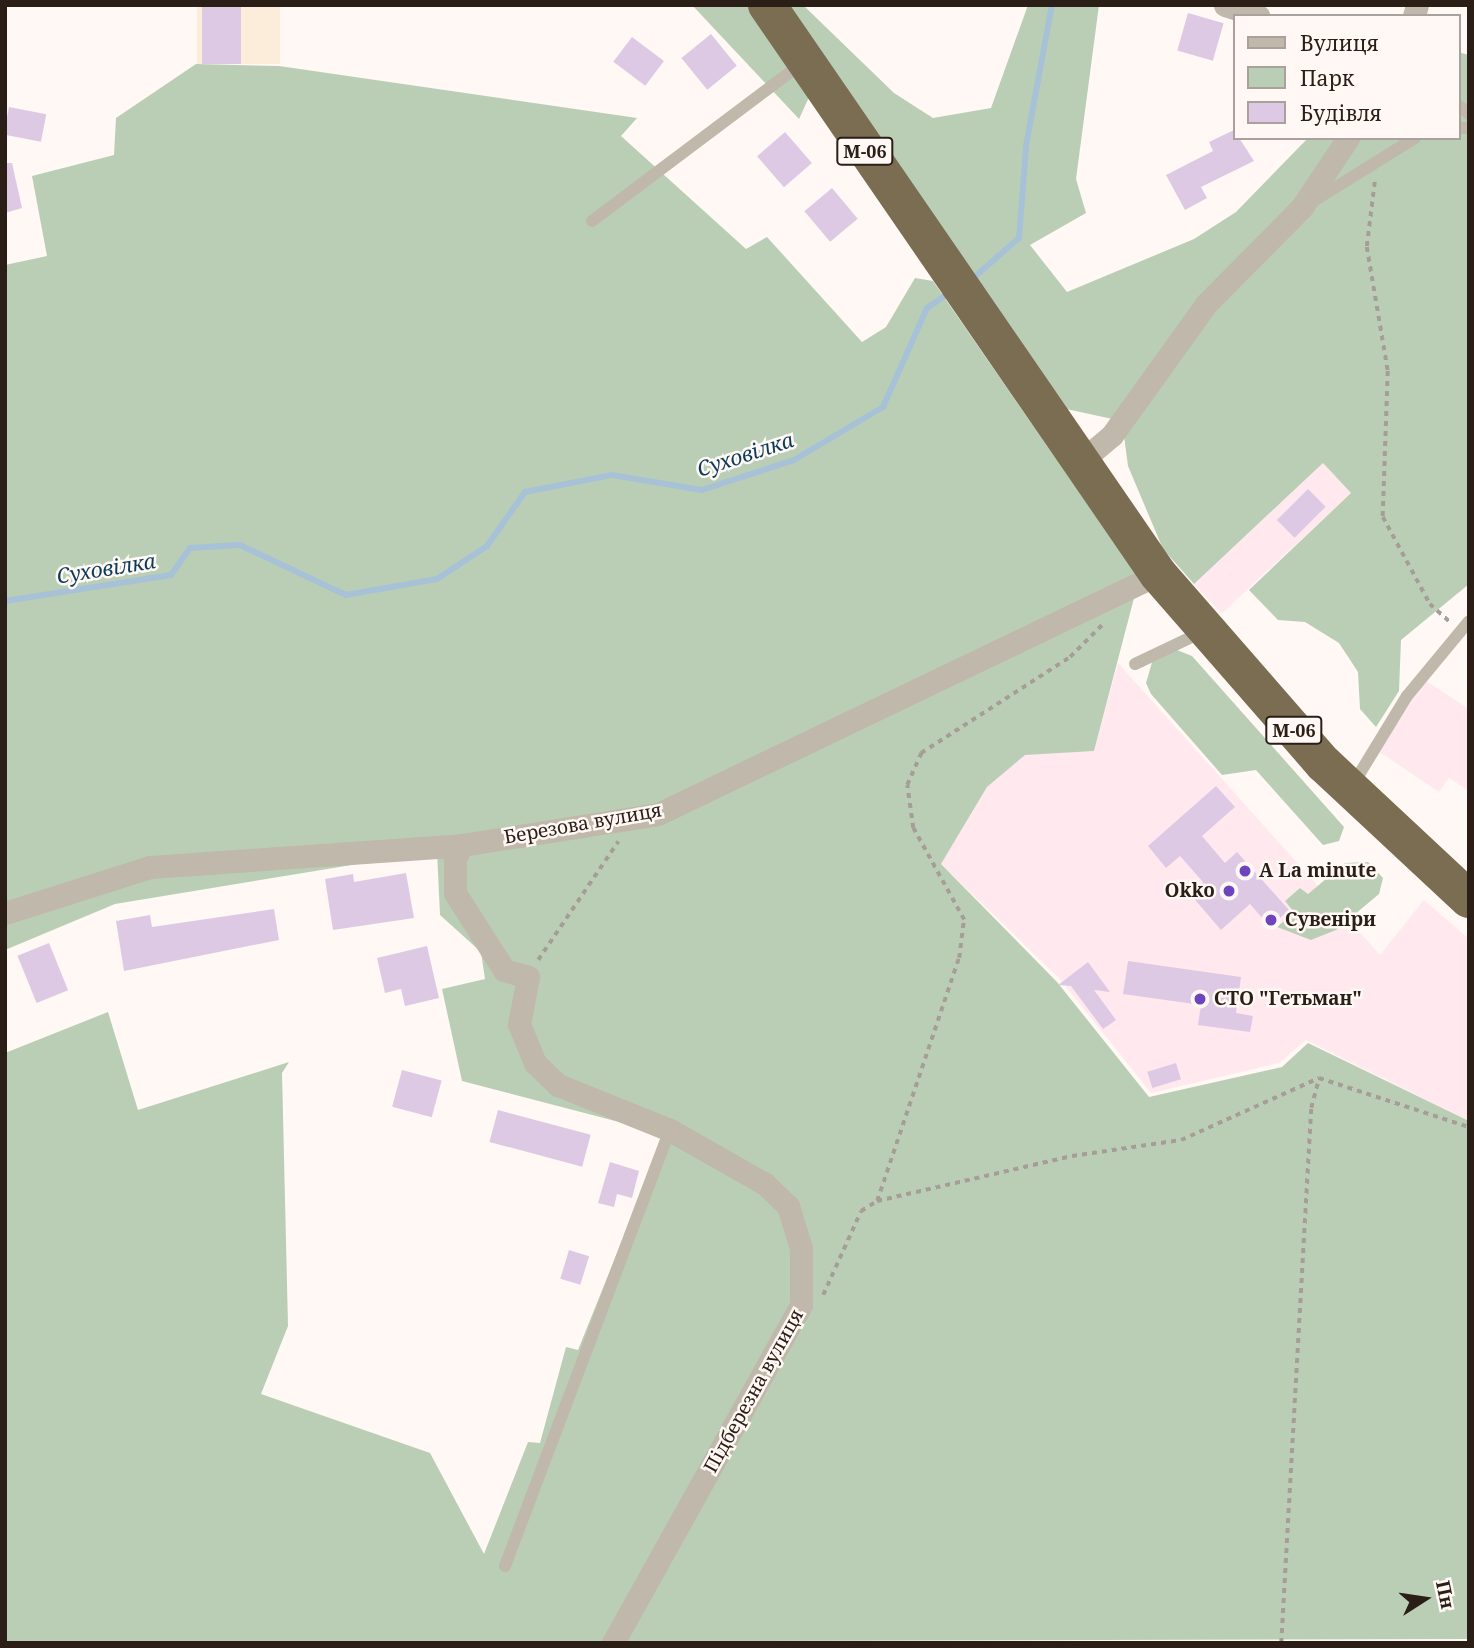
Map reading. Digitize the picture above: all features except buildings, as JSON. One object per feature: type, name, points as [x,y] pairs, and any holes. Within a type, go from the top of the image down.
[{"type":"highway","name":"М-06","points":[[767,5],[1001,352],[1158,574],[1350,790],[1469,899]]},
{"type":"street","points":[[1225,5],[1252,14]]},
{"type":"street","points":[[1079,463],[1112,435],[1206,304],[1302,207],[1347,140]]},
{"type":"street","name":"Березова вулиця","points":[[5,913],[150,867],[462,845],[636,818],[780,758],[1158,574]]},
{"type":"street","points":[[462,845],[455,859],[455,893],[504,970],[528,977]]},
{"type":"street","name":"Підберезна вулиця","points":[[528,977],[519,1024],[542,1071],[558,1085],[670,1130],[765,1184],[788,1206],[806,1278],[792,1321],[613,1643]]},
{"type":"lane","points":[[592,221],[804,62]]},
{"type":"lane","points":[[1302,207],[1411,140]]},
{"type":"lane","points":[[1350,790],[1407,696],[1468,623]]},
{"type":"lane","points":[[1135,664],[1206,631]]},
{"type":"lane","points":[[505,1566],[670,1130]]},
{"type":"path","points":[[1393,150],[1367,207],[1374,306],[1388,371],[1383,517],[1430,604],[1449,622],[1468,623]]},
{"type":"path","points":[[877,1201],[958,958],[964,920],[913,828],[907,785],[921,753],[1070,657],[1103,628],[1116,596]]},
{"type":"path","points":[[528,977],[636,818]]},
{"type":"path","points":[[1280,1643],[1311,1108],[1319,1078]]},
{"type":"path","points":[[792,1321],[825,1292],[861,1211],[877,1201],[1072,1156],[1181,1140],[1319,1078],[1469,1127]]},
{"type":"shaded area","points":[[197,5],[280,5],[280,64],[197,64]]},
{"type":"shaded area","points":[[1323,463],[1351,493],[1222,614],[1194,584]]},
{"type":"shaded area","points":[[1118,663],[1380,955],[1424,900],[1469,939],[1469,1121],[1306,1040],[1279,1063],[1151,1093],[1060,979],[941,864],[987,787],[1025,754],[1094,751]]},
{"type":"shaded area","points":[[1425,680],[1469,709],[1469,791],[1449,778],[1439,792],[1378,751]]},
{"type":"green space","points":[[692,5],[750,5],[810,95],[799,119]]},
{"type":"green space","points":[[784,5],[803,5],[894,93],[933,118],[991,108],[1028,5],[1099,5],[1076,179],[1086,213],[1030,245],[1067,292],[1194,239],[1236,212],[1306,140],[1460,140],[1460,53],[1469,55],[1469,584],[1401,640],[1399,691],[1376,727],[1360,709],[1358,672],[1339,643],[1305,622],[1278,620],[1249,590],[1351,493],[1323,463],[1194,584],[1163,549],[1128,466],[1122,421],[1057,407]]},
{"type":"green space","points":[[196,64],[279,66],[637,118],[621,136],[746,249],[767,237],[862,342],[886,327],[915,278],[933,281],[1139,579],[1094,751],[1025,755],[987,787],[941,864],[1057,982],[1149,1097],[1282,1067],[1308,1043],[1469,1121],[1469,1639],[5,1643],[5,1053],[108,1012],[138,1110],[289,1062],[282,1073],[288,1326],[261,1394],[430,1453],[484,1554],[528,1442],[540,1443],[566,1347],[578,1350],[665,1134],[462,1081],[442,989],[485,979],[481,952],[440,915],[437,851],[115,904],[5,950],[5,265],[47,256],[32,176],[114,155],[116,118]]},
{"type":"green space","points":[[1177,650],[1192,656],[1344,827],[1339,841],[1323,845],[1256,770],[1222,775],[1151,694],[1146,683],[1153,659]]},
{"type":"green space","points":[[1368,862],[1383,878],[1379,894],[1336,930],[1311,940],[1277,927],[1294,912],[1285,901],[1300,888],[1308,894],[1345,863]]},
{"type":"waterway","name":"Суховілка","points":[[972,279],[1019,238],[1026,146],[1052,5]]},
{"type":"waterway","name":"Суховілка","points":[[5,601],[171,575],[190,548],[240,545],[346,595],[437,579],[487,546],[525,492],[612,475],[702,490],[794,460],[883,407],[927,308],[951,292]]},
{"type":"place","name":"A La minute","points":[[1245,871]]},
{"type":"place","name":"Okko","points":[[1229,891]]},
{"type":"place","name":"Сувеніри","points":[[1271,920]]},
{"type":"place","name":"СТО \"Гетьман\"","points":[[1200,999]]}]
